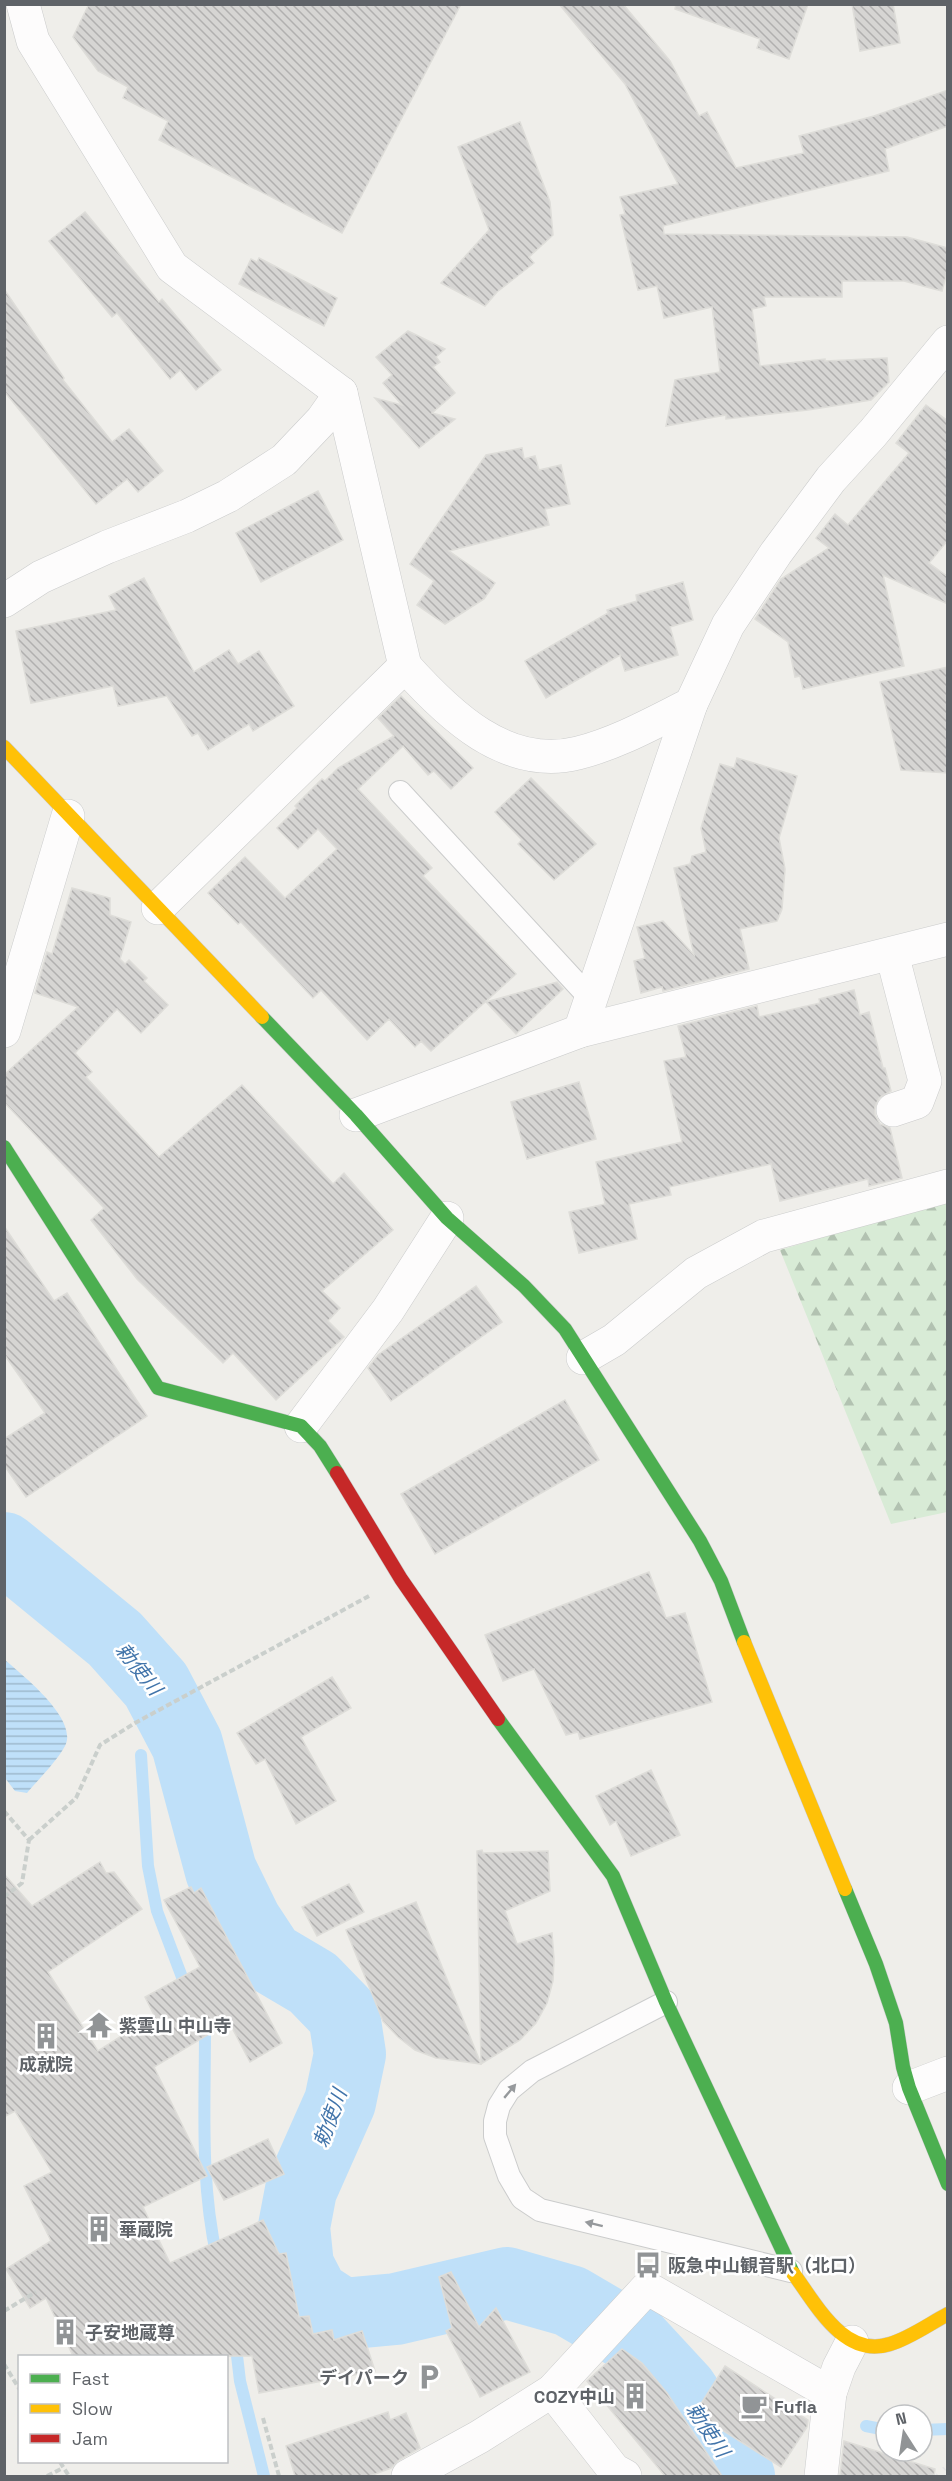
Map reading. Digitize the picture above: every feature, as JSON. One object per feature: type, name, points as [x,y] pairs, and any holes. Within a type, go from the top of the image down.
[{"type":"street","points":[[23,4],[33,41],[172,267],[341,393],[405,666],[438,702],[463,723],[492,741],[517,751],[550,757],[578,754],[623,738],[691,704]]},
{"type":"street","points":[[580,1031],[691,704],[728,625],[776,553],[831,479],[873,433],[948,342]]},
{"type":"street","points":[[4,601],[52,572],[106,547],[187,516],[228,496],[284,460],[322,420],[341,393]]},
{"type":"street","points":[[158,908],[405,666]]},
{"type":"street","points":[[4,747],[356,1114],[447,1218],[475,1240],[547,1308],[565,1329],[700,1541],[721,1581],[750,1658],[876,1964],[896,2023],[909,2088],[948,2184]]},
{"type":"street","points":[[4,1030],[68,816]]},
{"type":"street","points":[[356,1114],[580,1031],[948,939]]},
{"type":"street","points":[[892,954],[925,1081],[917,1102],[892,1110]]},
{"type":"street","points":[[4,1147],[158,1388],[301,1426],[320,1446],[401,1579],[478,1691],[613,1876],[666,2002],[790,2271],[829,2321],[852,2342],[870,2347],[888,2345],[948,2314]]},
{"type":"street","points":[[583,1358],[614,1340],[696,1273],[764,1236],[948,1185]]},
{"type":"street","points":[[301,1426],[388,1310],[447,1218]]},
{"type":"street","points":[[909,2088],[948,2073]]},
{"type":"street","points":[[408,2476],[479,2437],[552,2391],[647,2288],[830,2392]]},
{"type":"street","points":[[821,2476],[830,2392],[839,2367],[852,2342]]},
{"type":"street","points":[[552,2391],[614,2470],[625,2476]]},
{"type":"lane","points":[[400,792],[591,999]]},
{"type":"lane","points":[[666,2002],[532,2071],[510,2090],[499,2106],[495,2121],[495,2136],[509,2175],[522,2198],[540,2210],[790,2271]]},
{"type":"path","points":[[4,1897],[22,1883],[29,1840],[76,1798],[100,1745],[135,1723],[401,1579]]},
{"type":"path","points":[[4,1811],[29,1840]]},
{"type":"path","points":[[4,2311],[36,2292]]},
{"type":"path","points":[[4,2364],[18,2387]]},
{"type":"path","points":[[263,2418],[279,2476]]},
{"type":"path","points":[[61,2463],[69,2476]]},
{"type":"path","points":[[47,2476],[61,2469]]},
{"type":"green space","points":[[947,1200],[947,1512],[891,1524],[780,1250]]},
{"type":"water","points":[[4,1659],[35,1686],[57,1711],[64,1723],[67,1735],[62,1752],[27,1793],[15,1791],[5,1778]]},
{"type":"building","points":[[89,4],[461,4],[342,233],[159,140],[168,121],[123,98],[128,87],[98,71],[73,37]]},
{"type":"building","points":[[559,4],[623,4],[670,61],[699,116],[707,112],[736,168],[804,153],[799,136],[874,116],[948,90],[948,126],[885,149],[889,171],[663,226],[664,234],[907,237],[948,248],[948,269],[942,291],[904,281],[842,281],[842,297],[764,297],[766,306],[752,309],[760,366],[825,359],[825,361],[887,358],[889,382],[871,400],[726,419],[726,415],[666,426],[675,380],[720,372],[712,307],[664,318],[657,286],[638,290],[620,215],[625,214],[620,197],[678,184],[625,84]]},
{"type":"building","points":[[676,4],[808,4],[789,59],[757,48],[760,39],[675,9]]},
{"type":"building","points":[[852,4],[893,4],[900,43],[860,51]]},
{"type":"building","points":[[520,122],[550,202],[553,235],[529,257],[534,263],[497,292],[485,306],[441,283],[489,230],[458,147]]},
{"type":"building","points":[[85,212],[159,302],[162,299],[221,370],[196,390],[180,370],[170,379],[117,313],[112,317],[49,241]]},
{"type":"building","points":[[259,258],[337,298],[324,326],[239,284],[251,259],[257,262]]},
{"type":"building","points":[[4,289],[64,378],[63,380],[112,442],[129,429],[163,471],[138,492],[127,479],[96,504],[4,391]]},
{"type":"building","points":[[408,331],[445,349],[436,357],[440,362],[433,367],[455,393],[432,413],[455,419],[419,448],[375,398],[402,405],[383,383],[392,375],[376,357]]},
{"type":"building","points":[[926,405],[948,421],[948,540],[929,563],[948,577],[948,604],[883,575],[904,666],[803,689],[800,676],[795,677],[788,642],[755,619],[781,579],[829,548],[816,538],[835,514],[848,525],[909,453],[896,443]]},
{"type":"building","points":[[522,448],[524,459],[535,456],[539,470],[561,465],[570,504],[545,509],[549,525],[449,551],[495,583],[484,599],[445,624],[417,605],[434,581],[410,564],[486,455]]},
{"type":"building","points":[[318,491],[343,540],[261,582],[236,533]]},
{"type":"building","points":[[144,578],[194,672],[229,650],[238,664],[259,651],[294,706],[253,731],[249,724],[208,750],[198,733],[192,736],[167,696],[118,706],[113,686],[31,703],[16,631],[116,610],[109,596]]},
{"type":"building","points":[[683,582],[693,620],[670,627],[678,655],[625,671],[620,655],[546,698],[525,661],[608,613],[607,610],[637,601],[636,595]]},
{"type":"building","points":[[948,667],[948,773],[901,770],[880,682]]},
{"type":"building","points":[[401,696],[473,768],[451,789],[434,771],[428,775],[403,746],[358,789],[432,868],[423,876],[516,974],[431,1051],[421,1041],[415,1047],[389,1019],[367,1040],[321,990],[313,998],[241,922],[238,924],[208,893],[245,857],[285,898],[337,849],[318,829],[298,849],[277,828],[322,779],[325,781],[338,768],[394,736],[378,718]]},
{"type":"building","points":[[737,758],[797,776],[779,838],[785,869],[782,909],[777,921],[740,929],[749,969],[663,991],[662,987],[641,993],[634,961],[645,958],[637,927],[663,921],[694,955],[674,868],[690,864],[692,856],[706,852],[701,828],[720,764],[734,768]]},
{"type":"building","points":[[531,778],[596,844],[554,880],[518,844],[522,840],[495,812]]},
{"type":"building","points":[[72,888],[110,898],[110,915],[131,922],[120,959],[125,964],[129,960],[147,978],[144,981],[168,1005],[141,1033],[117,1009],[75,1053],[92,1072],[86,1077],[159,1157],[242,1085],[333,1184],[344,1173],[393,1230],[322,1291],[340,1308],[328,1321],[344,1337],[276,1400],[233,1353],[223,1363],[137,1279],[91,1220],[104,1208],[4,1102],[4,1075],[78,1007],[35,993],[47,952],[52,954]]},
{"type":"building","points":[[557,982],[563,989],[516,1034],[486,1002]]},
{"type":"building","points":[[854,990],[860,1015],[869,1012],[891,1091],[879,1098],[875,1107],[875,1115],[880,1124],[890,1128],[902,1178],[869,1186],[868,1179],[780,1201],[771,1164],[669,1187],[671,1195],[629,1204],[637,1239],[579,1253],[569,1212],[605,1204],[596,1162],[682,1142],[664,1061],[686,1057],[678,1026],[757,1006],[759,1017],[820,1003],[819,999]]},
{"type":"building","points":[[579,1082],[596,1139],[527,1159],[511,1102]]},
{"type":"building","points":[[4,1226],[54,1301],[67,1293],[147,1416],[26,1497],[4,1465],[4,1439],[45,1413],[4,1354]]},
{"type":"building","points":[[476,1286],[502,1322],[391,1401],[368,1368],[378,1355]]},
{"type":"building","points":[[565,1400],[599,1460],[435,1554],[401,1494]]},
{"type":"building","points":[[649,1572],[666,1618],[685,1613],[712,1702],[580,1739],[578,1732],[566,1735],[534,1669],[503,1681],[485,1635]]},
{"type":"building","points":[[332,1677],[351,1708],[301,1737],[336,1801],[296,1824],[265,1759],[256,1764],[237,1733]]},
{"type":"building","points":[[651,1770],[680,1835],[631,1856],[616,1821],[610,1825],[596,1796]]},
{"type":"building","points":[[482,1850],[483,1853],[548,1851],[550,1891],[505,1911],[517,1944],[552,1933],[554,1959],[553,1981],[547,2003],[536,2023],[520,2040],[481,2064],[477,1851]]},
{"type":"building","points":[[100,1862],[106,1873],[114,1872],[142,1909],[48,1972],[98,2051],[154,2015],[145,1997],[200,1967],[164,1900],[191,1887],[194,1893],[201,1888],[282,2043],[250,2062],[229,2022],[154,2067],[207,2176],[143,2207],[170,2263],[263,2220],[279,2254],[286,2253],[299,2317],[309,2316],[313,2334],[332,2330],[334,2340],[362,2331],[375,2371],[259,2393],[252,2356],[73,2355],[46,2298],[30,2308],[6,2269],[51,2241],[24,2186],[52,2172],[15,2111],[4,2117],[4,1874],[32,1906]]},
{"type":"building","points":[[349,1884],[364,1912],[317,1936],[302,1907]]},
{"type":"building","points":[[416,1902],[481,2064],[436,2058],[415,2050],[398,2037],[383,2021],[346,1930]]},
{"type":"building","points":[[268,2139],[284,2174],[224,2200],[207,2167]]},
{"type":"building","points":[[451,2272],[479,2327],[496,2308],[530,2372],[480,2397],[446,2331],[452,2328],[439,2277]]},
{"type":"building","name":"COZY中山","points":[[622,2349],[642,2363],[667,2393],[722,2476],[665,2476],[587,2381]]},
{"type":"building","points":[[725,2366],[808,2420],[807,2427],[781,2467],[695,2413]]},
{"type":"building","points":[[388,2412],[390,2420],[406,2413],[420,2448],[399,2460],[391,2468],[370,2476],[295,2476],[286,2446]]},
{"type":"building","points":[[844,2441],[874,2450],[874,2463],[916,2463],[935,2469],[934,2476],[840,2476]]},
{"type":"waterway","name":"勅使川","points":[[4,1548],[115,1639],[156,1685],[187,1744],[221,1871],[246,1922],[269,1957],[313,1983],[344,2015],[350,2054],[340,2102],[301,2190],[294,2227],[298,2266],[313,2295],[342,2314],[396,2309],[507,2283],[570,2301],[633,2338],[682,2391],[739,2476]]},
{"type":"waterway","points":[[141,1755],[148,1866],[157,1911],[188,1993]]},
{"type":"waterway","points":[[201,2022],[205,2031],[206,2173],[217,2258]]},
{"type":"waterway","points":[[235,2339],[240,2381],[264,2476]]},
{"type":"waterway","points":[[866,2426],[874,2428]]},
{"type":"waterway","points":[[934,2430],[948,2429]]},
{"type":"railway","points":[[937,2476],[948,2465]]},
{"type":"traffic: fast","points":[[262,1017],[356,1115],[447,1218],[524,1286],[565,1329],[700,1541],[721,1581],[744,1642]]},
{"type":"traffic: fast","points":[[4,1147],[158,1388],[301,1426],[320,1446],[337,1473]]},
{"type":"traffic: fast","points":[[498,1719],[613,1876],[666,2002],[793,2273]]},
{"type":"traffic: fast","points":[[845,1889],[876,1964],[896,2023],[909,2088],[948,2184]]},
{"type":"traffic: slow","points":[[4,747],[262,1017]]},
{"type":"traffic: slow","points":[[744,1642],[845,1889]]},
{"type":"traffic: slow","points":[[793,2273],[833,2326],[859,2344],[874,2347],[890,2344],[912,2335],[948,2314]]},
{"type":"traffic: jam","points":[[337,1473],[401,1579],[498,1719]]},
{"type":"place","name":"紫雲山 中山寺","points":[[99,2025]]},
{"type":"place","name":"成就院","points":[[46,2036]]},
{"type":"place","name":"華蔵院","points":[[99,2229]]},
{"type":"place","name":"阪急中山観音駅（北口）","points":[[648,2265]]},
{"type":"place","name":"子安地蔵尊","points":[[65,2332]]},
{"type":"place","name":"デイパーク","points":[[429,2377]]},
{"type":"place","name":"COZY中山","points":[[635,2396]]},
{"type":"place","name":"Fufla","points":[[754,2406]]}]
